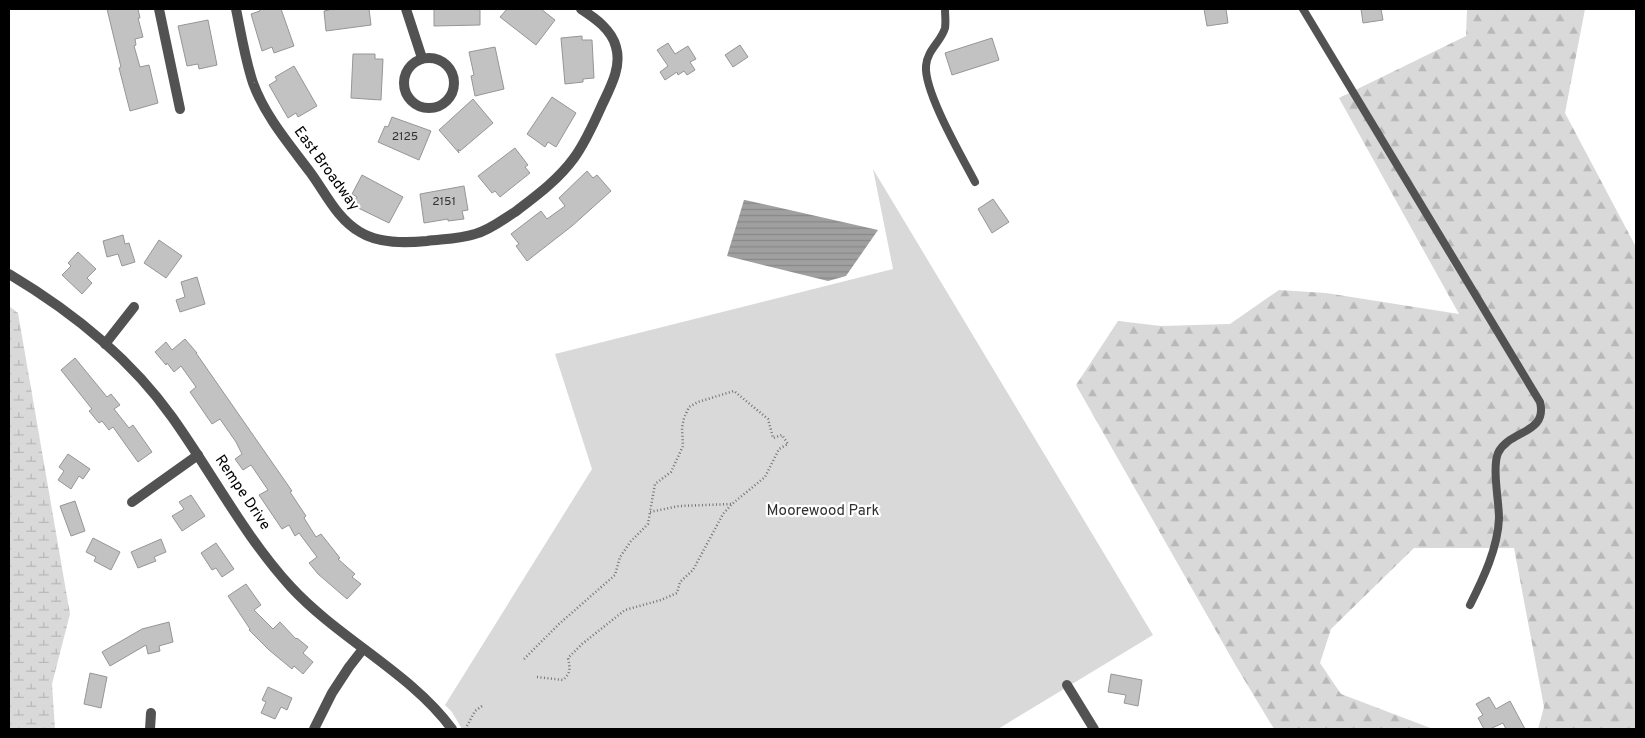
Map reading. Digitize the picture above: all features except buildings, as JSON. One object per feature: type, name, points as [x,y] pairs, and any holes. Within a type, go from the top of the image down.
[{"type":"street","points":[[159,9],[180,109]]},
{"type":"street","name":"East Broadway","points":[[236,9],[253,83],[262,104],[284,138],[320,185],[342,218],[367,236],[406,242],[457,238],[485,231],[533,199],[574,158],[598,116],[617,68],[617,53],[613,39],[603,26],[581,9]]},
{"type":"street","points":[[406,9],[422,58]]},
{"type":"street","points":[[422,58],[436,58],[446,63],[452,71],[454,80],[452,94],[447,101],[435,108],[417,106],[407,96],[404,88],[404,77],[407,69],[415,61],[422,58]]},
{"type":"street","name":"Rempe Drive","points":[[9,274],[78,321],[141,378],[171,416],[278,573],[317,614],[409,685],[452,729]]},
{"type":"street","points":[[105,344],[134,308]]},
{"type":"street","points":[[132,502],[198,456]]},
{"type":"street","points":[[314,729],[332,693],[363,649]]},
{"type":"street","points":[[1067,685],[1094,729]]},
{"type":"street","points":[[150,729],[151,713]]},
{"type":"lane","points":[[945,9],[945,29],[931,50],[926,65],[927,81],[975,182]]},
{"type":"lane","points":[[1303,9],[1540,402],[1542,415],[1536,424],[1508,442],[1498,453],[1496,477],[1499,518],[1497,533],[1480,584],[1470,604]]},
{"type":"path","points":[[524,659],[559,624],[615,575],[620,557],[631,540],[648,524],[655,484],[671,472],[682,446],[682,428],[689,407],[698,402],[734,391],[768,418],[773,438],[782,435],[788,444],[779,449],[765,477],[722,514],[693,570],[680,582],[677,593],[661,600],[625,610],[582,644],[568,658],[570,669],[568,676],[563,680],[537,677]]},
{"type":"path","points":[[650,512],[679,506],[732,504]]},
{"type":"path","points":[[467,726],[475,711],[482,706]]},
{"type":"green space","points":[[1467,9],[1585,9],[1565,113],[1636,247],[1636,729],[1538,729],[1544,707],[1514,548],[1414,548],[1331,629],[1320,663],[1341,694],[1433,729],[1274,729],[1236,666],[1076,385],[1118,321],[1161,326],[1230,324],[1279,290],[1326,293],[1459,314],[1339,98],[1466,36]]},
{"type":"green space","name":"Moorewood Park","points":[[873,169],[1153,635],[998,729],[462,729],[452,712],[445,705],[592,469],[555,354],[893,269]]},
{"type":"green space","points":[[9,306],[18,313],[70,614],[52,684],[55,729],[9,729]]},
{"type":"shaded area","points":[[744,200],[878,230],[846,276],[828,281],[727,256]]}]
